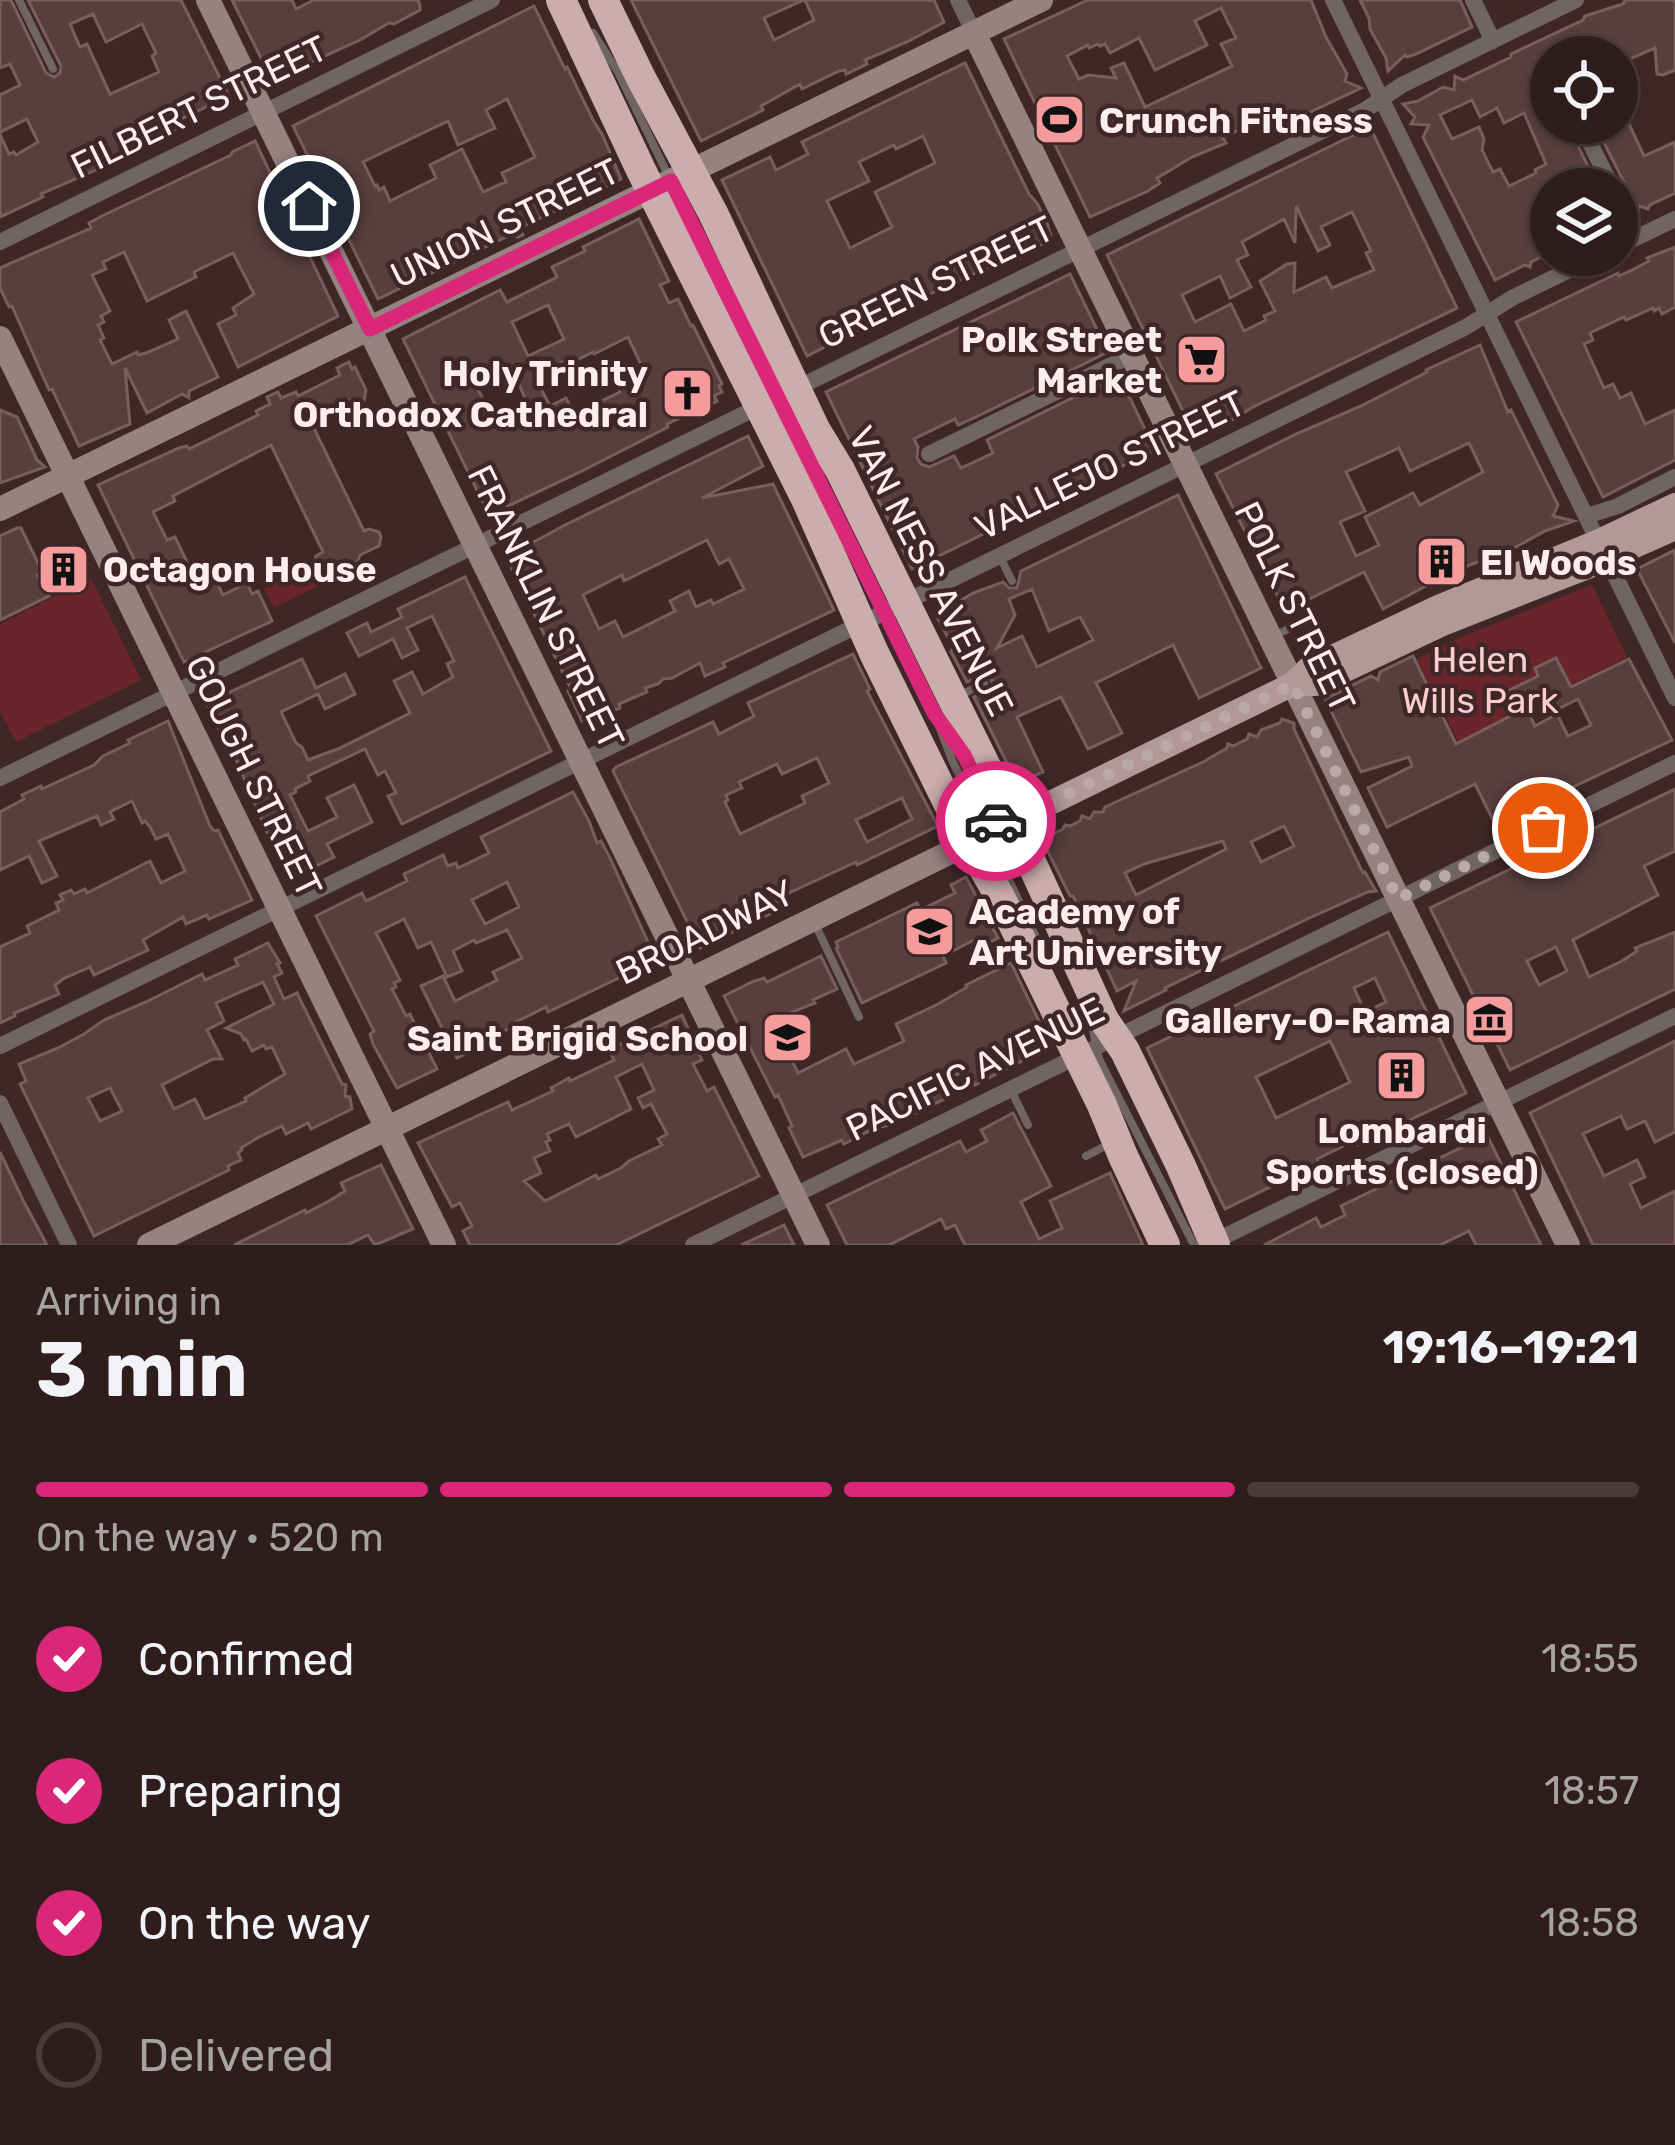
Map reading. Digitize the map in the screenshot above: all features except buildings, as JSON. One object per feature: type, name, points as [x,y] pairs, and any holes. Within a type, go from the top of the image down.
[{"type":"highway","name":"VAN NESS AVENUE","points":[[561,0],[672,181],[755,300],[806,499],[943,706],[992,831],[1000,897],[1094,1045],[1181,1166],[1207,1244]]},
{"type":"highway","name":"VAN NESS AVENUE","points":[[596,13],[641,78],[672,181],[778,396],[839,470],[884,613],[992,831],[1065,940],[1116,1141],[1166,1245]]},
{"type":"main road","name":"BROADWAY","points":[[1293,684],[1316,684],[1603,550],[1675,505]]},
{"type":"main road","name":"BROADWAY","points":[[992,831],[1293,684],[1367,630],[1675,528]]},
{"type":"street","name":"FRANKLIN STREET","points":[[208,0],[370,329],[391,396],[447,511],[476,545],[818,1245]]},
{"type":"street","name":"FILBERT STREET","points":[[0,242],[492,0]]},
{"type":"street","name":"POLK STREET","points":[[958,0],[1568,1245]]},
{"type":"street","name":"UNION STREET","points":[[0,509],[1041,0]]},
{"type":"street","points":[[1334,0],[1675,698]]},
{"type":"street","points":[[1473,0],[1493,40]]},
{"type":"street","name":"GREEN STREET","points":[[0,778],[1365,110],[1402,85],[1576,0]]},
{"type":"street","points":[[1638,237],[1675,219]]},
{"type":"street","name":"VALLEJO STREET","points":[[0,1046],[1466,327],[1557,276]]},
{"type":"street","name":"GOUGH STREET","points":[[0,338],[444,1245]]},
{"type":"street","points":[[929,454],[1132,356]]},
{"type":"street","points":[[1587,516],[1675,477]]},
{"type":"street","name":"PACIFIC AVENUE","points":[[693,1245],[1675,763]]},
{"type":"street","name":"BROADWAY","points":[[149,1245],[992,831]]},
{"type":"street","points":[[1207,1244],[1675,1016]]},
{"type":"street","points":[[0,1103],[70,1245]]},
{"type":"lane","points":[[19,0],[53,69]]},
{"type":"lane","points":[[596,13],[618,72],[672,181]]},
{"type":"lane","points":[[608,39],[618,72]]},
{"type":"lane","points":[[1000,556],[1012,581]]},
{"type":"lane","points":[[1270,638],[1296,625]]},
{"type":"lane","points":[[943,706],[984,683]]},
{"type":"lane","points":[[992,831],[1018,869]]},
{"type":"lane","points":[[813,920],[859,1017]]},
{"type":"lane","points":[[986,956],[1031,945]]},
{"type":"lane","points":[[1084,1009],[1094,1045]]},
{"type":"lane","points":[[1011,1089],[1028,1125]]},
{"type":"lane","points":[[1086,1156],[1116,1141]]},
{"type":"green space","points":[[308,568],[318,586],[274,608],[264,589]]},
{"type":"green space","points":[[91,578],[141,680],[16,742],[0,711],[0,624]]},
{"type":"green space","name":"Helen Wills Park","points":[[1592,585],[1627,657],[1458,742],[1417,659]]},
{"type":"way so far","points":[[996,821],[999,828],[1293,684],[1398,899],[1543,828]]},
{"type":"place","name":"Crunch Fitness","points":[[1060,120]]},
{"type":"place","name":"Polk Street Market","points":[[1201,360]]},
{"type":"place","name":"Holy Trinity Orthodox Cathedral","points":[[687,394]]},
{"type":"place","name":"El Woods","points":[[1441,562]]},
{"type":"place","name":"Octagon House","points":[[64,569]]},
{"type":"place","name":"Academy of Art University","points":[[930,932]]},
{"type":"place","name":"Gallery-O-Rama","points":[[1490,1020]]},
{"type":"place","name":"Saint Brigid School","points":[[787,1038]]},
{"type":"place","name":"Lombardi Sports (closed)","points":[[1402,1075]]},
{"type":"route","points":[[309,206],[370,329],[671,181],[934,713],[964,755],[996,821]]}]
